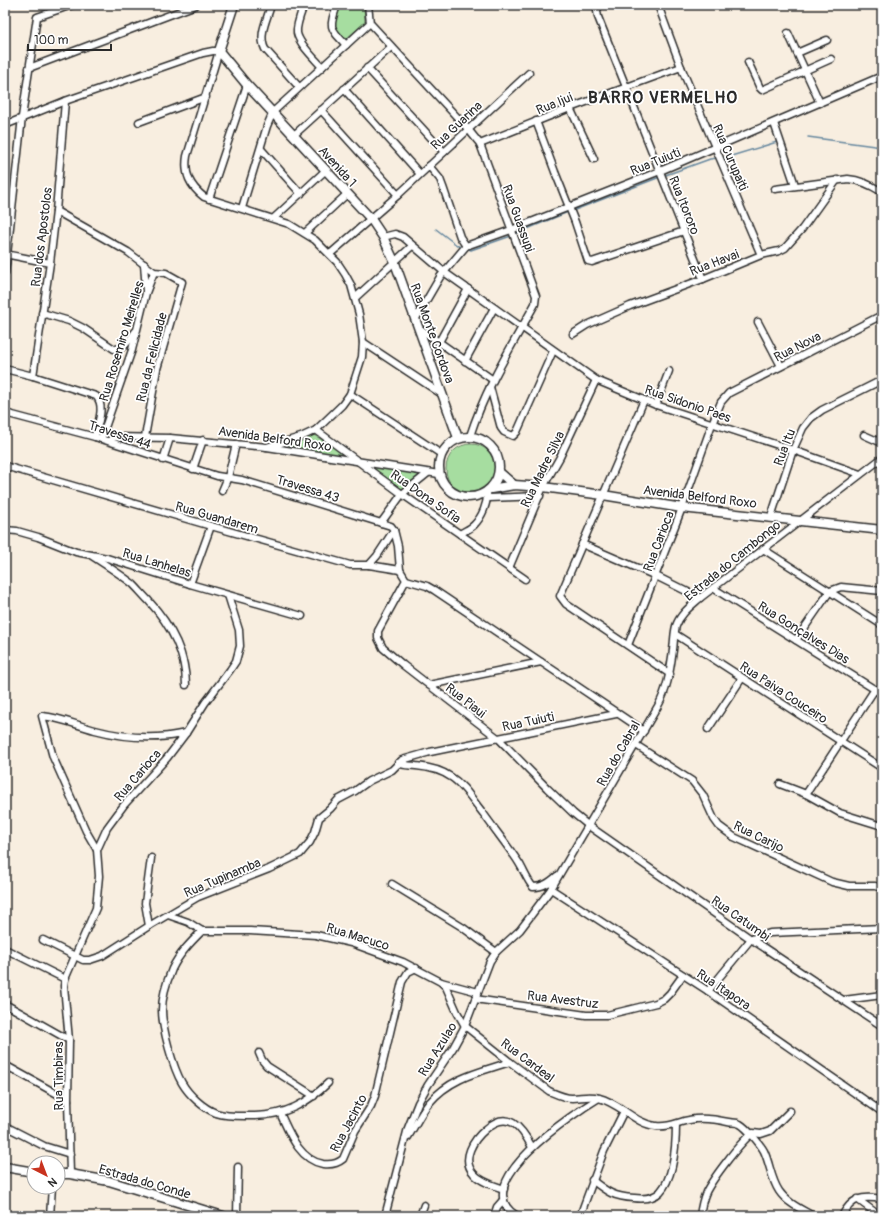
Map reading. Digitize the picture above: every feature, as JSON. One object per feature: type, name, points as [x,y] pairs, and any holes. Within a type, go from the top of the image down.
[{"type":"street","points":[[5,273],[22,117],[37,17],[72,5]]},
{"type":"street","points":[[29,68],[184,7],[196,5]]},
{"type":"street","points":[[234,5],[187,156],[187,175],[192,186],[209,199],[274,218],[293,226],[315,240],[330,254],[345,274],[355,298],[364,342],[358,370],[350,394],[342,404],[316,430],[301,437],[267,447]]},
{"type":"street","points":[[271,5],[261,36],[262,43],[265,49],[299,87]]},
{"type":"street","points":[[304,5],[297,28],[297,34],[302,44],[322,67]]},
{"type":"street","points":[[337,5],[331,26],[346,45]]},
{"type":"street","points":[[294,136],[391,46],[370,23],[368,5]]},
{"type":"street","name":"Rua Itororo","points":[[599,5],[597,11],[598,17],[627,86],[703,279]]},
{"type":"street","name":"Rua Curupaiti","points":[[658,5],[681,67],[760,256]]},
{"type":"street","points":[[242,208],[267,126],[273,112],[370,23]]},
{"type":"street","points":[[788,33],[820,103]]},
{"type":"street","points":[[797,53],[827,40]]},
{"type":"street","name":"Rua Guassupi","points":[[391,46],[468,129],[480,144],[536,300],[522,327]]},
{"type":"street","points":[[5,124],[65,101],[203,54],[213,51],[220,51]]},
{"type":"street","name":"Avenida 1","points":[[220,51],[247,85],[371,219],[383,237]]},
{"type":"street","points":[[748,62],[762,90],[831,59]]},
{"type":"street","name":"Rua Ijui","points":[[480,144],[627,86],[681,67]]},
{"type":"street","points":[[367,68],[444,152]]},
{"type":"street","name":"Rua Guarina","points":[[464,248],[440,179],[429,166],[529,73]]},
{"type":"street","name":"Rua Tuiuti","points":[[464,248],[571,210],[661,174],[774,122],[882,76]]},
{"type":"street","points":[[209,199],[247,85]]},
{"type":"street","points":[[344,89],[420,174]]},
{"type":"street","points":[[138,122],[206,97]]},
{"type":"street","name":"Rua dos Apostolos","points":[[33,376],[50,263],[65,101]]},
{"type":"street","points":[[570,108],[594,159]]},
{"type":"street","points":[[321,110],[398,195]]},
{"type":"street","points":[[536,121],[571,210],[588,261],[592,262],[684,231]]},
{"type":"street","points":[[774,122],[795,185]]},
{"type":"street","points":[[261,149],[301,194]]},
{"type":"street","points":[[330,254],[429,166]]},
{"type":"street","points":[[274,218],[326,170]]},
{"type":"street","points":[[775,189],[837,180],[856,180],[866,182],[882,192]]},
{"type":"street","name":"Rua Havai","points":[[573,334],[587,325],[659,294],[785,248],[792,241],[837,180]]},
{"type":"street","points":[[873,187],[882,184]]},
{"type":"street","points":[[305,233],[347,194]]},
{"type":"street","points":[[56,211],[128,252],[154,272]]},
{"type":"street","name":"Rua Sidonio Paes","points":[[383,237],[395,234],[403,237],[444,272],[522,327],[553,351],[596,380],[656,405],[793,450],[860,474]]},
{"type":"street","name":"Rua Monte Cordova","points":[[383,237],[395,263],[458,438]]},
{"type":"street","points":[[355,298],[412,246]]},
{"type":"street","points":[[415,320],[444,272],[464,248]]},
{"type":"street","points":[[6,254],[50,263]]},
{"type":"street","points":[[144,264],[146,293]]},
{"type":"street","name":"Rua da Felicidade","points":[[145,437],[157,369],[174,305],[182,282],[166,273],[154,272]]},
{"type":"street","name":"Rua Rosemiro Meirelles","points":[[98,438],[132,350],[146,293],[154,272]]},
{"type":"street","points":[[439,342],[468,289]]},
{"type":"street","points":[[465,360],[494,308]]},
{"type":"street","points":[[42,313],[58,317],[83,328],[108,346],[119,350],[123,348],[136,331]]},
{"type":"street","name":"Rua Nova","points":[[723,399],[729,393],[882,315]]},
{"type":"street","points":[[758,322],[781,366]]},
{"type":"street","points":[[470,436],[490,386],[522,327]]},
{"type":"street","points":[[418,328],[493,380]]},
{"type":"street","points":[[364,342],[443,396]]},
{"type":"street","points":[[490,386],[501,428],[504,432],[513,436],[517,432],[553,351]]},
{"type":"street","points":[[5,369],[33,376],[96,396],[101,403],[98,438]]},
{"type":"street","points":[[656,405],[669,371]]},
{"type":"street","name":"Rua Madre Silva","points":[[509,568],[543,487],[560,457],[596,380]]},
{"type":"street","name":"Rua Itu","points":[[771,517],[793,450],[803,428],[811,418],[822,410],[882,380]]},
{"type":"street","points":[[350,394],[441,454]]},
{"type":"street","name":"Rua Carioca","points":[[628,645],[656,576],[712,424],[723,399]]},
{"type":"street","points":[[644,400],[560,595],[561,599],[566,604],[670,674]]},
{"type":"street","name":"Travessa 44","points":[[5,413],[98,438],[193,469],[221,477],[228,477]]},
{"type":"street","name":"Rua Dona Sofia","points":[[316,430],[402,494],[525,579]]},
{"type":"street","points":[[439,474],[441,454],[448,445],[458,438],[470,436],[478,438],[486,442],[497,455],[499,472],[488,493],[479,520],[473,526],[460,534]]},
{"type":"street","points":[[864,436],[882,443]]},
{"type":"street","name":"Avenida Belford Roxo","points":[[108,441],[114,437],[203,440],[267,447],[439,474],[448,490],[456,495],[464,497],[473,497],[514,484],[603,495],[682,508],[882,530]]},
{"type":"street","points":[[163,460],[170,438]]},
{"type":"street","points":[[193,469],[203,440]]},
{"type":"street","points":[[222,491],[228,477],[236,444]]},
{"type":"street","name":"Estrada do Cambongo","points":[[680,619],[690,606],[700,598],[882,458]]},
{"type":"street","name":"Rua Guandarem","points":[[5,466],[339,562],[361,566],[369,565]]},
{"type":"street","points":[[499,472],[514,484]]},
{"type":"street","points":[[428,473],[402,494],[381,523],[390,526],[394,530],[398,546],[400,570],[406,580],[427,586],[434,590],[644,732]]},
{"type":"street","name":"Travessa 43","points":[[228,477],[381,523]]},
{"type":"street","points":[[488,493],[540,496]]},
{"type":"street","points":[[190,584],[211,526]]},
{"type":"street","name":"Rua Lanhelas","points":[[5,530],[17,531],[38,537],[76,552],[107,558],[190,584],[302,616]]},
{"type":"street","points":[[369,565],[377,556],[394,530]]},
{"type":"street","points":[[582,544],[656,576],[700,598]]},
{"type":"street","points":[[763,549],[882,625]]},
{"type":"street","points":[[91,556],[134,585],[166,622],[176,638],[181,651],[186,685]]},
{"type":"street","points":[[369,565],[400,570]]},
{"type":"street","name":"Rua Piaui","points":[[406,580],[378,631],[378,638],[383,648],[499,739],[547,788],[589,826]]},
{"type":"street","points":[[796,640],[830,591],[840,587],[882,591]]},
{"type":"street","name":"Rua Gonçalves Dias","points":[[713,588],[882,694]]},
{"type":"street","name":"Rua Carioca","points":[[65,979],[96,908],[99,876],[97,850],[107,828],[167,758],[236,661],[240,646],[239,630],[228,595]]},
{"type":"street","name":"Rua do Cabral","points":[[551,889],[664,696],[670,674],[676,626],[680,619]]},
{"type":"street","name":"Rua Paiva Couceiro","points":[[675,634],[882,768]]},
{"type":"street","points":[[429,685],[541,662]]},
{"type":"street","points":[[708,729],[742,678]]},
{"type":"street","points":[[806,794],[842,742],[874,689]]},
{"type":"street","name":"Rua Tuiuti","points":[[319,818],[342,797],[355,791],[369,781],[392,770],[398,763],[408,758],[430,752],[616,714]]},
{"type":"street","points":[[97,850],[86,831],[53,757],[42,716],[64,720],[95,730],[126,736],[148,738],[168,737],[186,733]]},
{"type":"street","name":"Rua Carijo","points":[[636,745],[692,781],[703,795],[714,819],[719,826],[734,837],[832,882],[849,886],[875,886],[882,888]]},
{"type":"street","points":[[398,763],[404,766],[416,766],[438,771],[451,777],[459,784],[472,799],[515,858],[533,886],[541,886],[548,883],[561,873]]},
{"type":"street","points":[[780,784],[806,794],[840,813],[882,826]]},
{"type":"street","name":"Rua Tupinamba","points":[[43,940],[83,960],[90,960],[102,956],[198,897],[281,864],[300,854],[310,842],[319,818]]},
{"type":"street","name":"Rua Catumbi","points":[[589,826],[750,939],[882,1026]]},
{"type":"street","points":[[149,926],[145,903],[151,858]]},
{"type":"street","points":[[392,884],[462,927],[496,952]]},
{"type":"street","name":"Rua Azulao","points":[[385,1216],[408,1128],[418,1103],[428,1085],[453,1048],[465,1026],[486,968],[496,952],[520,930],[551,889]]},
{"type":"street","name":"Rua Itapora","points":[[551,889],[683,975],[834,1077],[882,1112]]},
{"type":"street","points":[[168,915],[188,922],[202,931],[179,956],[172,969],[165,992],[162,1010],[163,1025],[170,1054],[182,1083],[190,1094],[200,1103],[215,1112],[225,1115],[247,1116],[280,1113],[299,1105],[314,1096],[328,1083]]},
{"type":"street","points":[[708,992],[750,939],[770,933],[882,928]]},
{"type":"street","name":"Rua Macuco","points":[[202,931],[250,931],[316,935],[351,943],[403,962],[441,982],[446,987],[465,1026]]},
{"type":"street","points":[[5,949],[65,979]]},
{"type":"street","name":"Rua Jacinto","points":[[280,1113],[295,1142],[307,1157],[321,1164],[331,1165],[340,1162],[343,1159],[375,1096],[402,982],[408,972],[416,968]]},
{"type":"street","name":"Rua Avestruz","points":[[475,999],[586,1015],[607,1015],[656,1003],[664,999],[683,975]]},
{"type":"street","name":"Rua Timbiras","points":[[65,979],[64,993],[69,1040],[68,1100],[70,1174]]},
{"type":"street","points":[[441,982],[478,992]]},
{"type":"street","points":[[844,1000],[882,995]]},
{"type":"street","points":[[5,1004],[69,1040]]},
{"type":"street","name":"Rua Cardeal","points":[[465,1026],[510,1062],[549,1091],[556,1094],[572,1098],[582,1096],[599,1098],[614,1104],[645,1123],[654,1126],[662,1127],[689,1120],[714,1119],[741,1125],[751,1134],[764,1151],[774,1182],[780,1192],[802,1213],[813,1216]]},
{"type":"street","points":[[259,1053],[267,1066],[314,1096]]},
{"type":"street","points":[[405,1143],[428,1104],[450,1084],[487,1069],[510,1062]]},
{"type":"street","points":[[5,1065],[68,1100]]},
{"type":"street","points":[[517,1216],[508,1208],[504,1199],[504,1189],[516,1166],[532,1147],[576,1112],[599,1098]]},
{"type":"street","points":[[580,1216],[592,1180],[609,1138],[624,1111]]},
{"type":"street","points":[[700,1216],[703,1199],[711,1184],[734,1153],[751,1134],[765,1134],[790,1111]]},
{"type":"street","points":[[504,1189],[494,1186],[474,1175],[470,1169],[469,1163],[469,1154],[472,1144],[489,1125],[495,1121],[508,1120],[519,1127],[526,1135],[532,1147]]},
{"type":"street","points":[[592,1180],[617,1196],[647,1198],[659,1192],[664,1186],[674,1156],[676,1124]]},
{"type":"street","points":[[5,1126],[44,1146],[58,1152],[70,1154]]},
{"type":"street","points":[[5,1167],[26,1171]]},
{"type":"street","points":[[237,1216],[238,1167]]},
{"type":"street","name":"Estrada do Conde","points":[[66,1174],[109,1181],[223,1216]]},
{"type":"street","points":[[50,1216],[51,1195]]},
{"type":"street","points":[[842,1216],[850,1204],[857,1199],[864,1197],[882,1199]]},
{"type":"street","points":[[494,1216],[497,1207],[504,1199]]},
{"type":"street","points":[[857,1199],[880,1216]]},
{"type":"street","points":[[420,1216],[424,1205]]},
{"type":"green space","points":[[340,5],[364,5],[365,22],[345,40],[333,26]]},
{"type":"green space","points":[[314,435],[359,462],[283,444]]},
{"type":"green space","points":[[471,444],[485,448],[492,455],[496,469],[492,483],[485,490],[471,494],[457,490],[450,483],[446,469],[450,455],[457,448]]},
{"type":"green space","points":[[359,462],[420,475],[404,490]]},
{"type":"waterway","points":[[808,137],[882,147]]},
{"type":"waterway","points":[[722,158],[777,142]]},
{"type":"waterway","points":[[663,176],[710,159],[718,158]]},
{"type":"waterway","points":[[572,211],[660,177]]},
{"type":"waterway","points":[[515,234],[568,212]]},
{"type":"waterway","points":[[436,229],[458,246],[462,247]]},
{"type":"waterway","points":[[466,248],[471,250],[511,236]]},
{"type":"district","name":"BARRO VERMELHO","points":[[663,97]]}]
